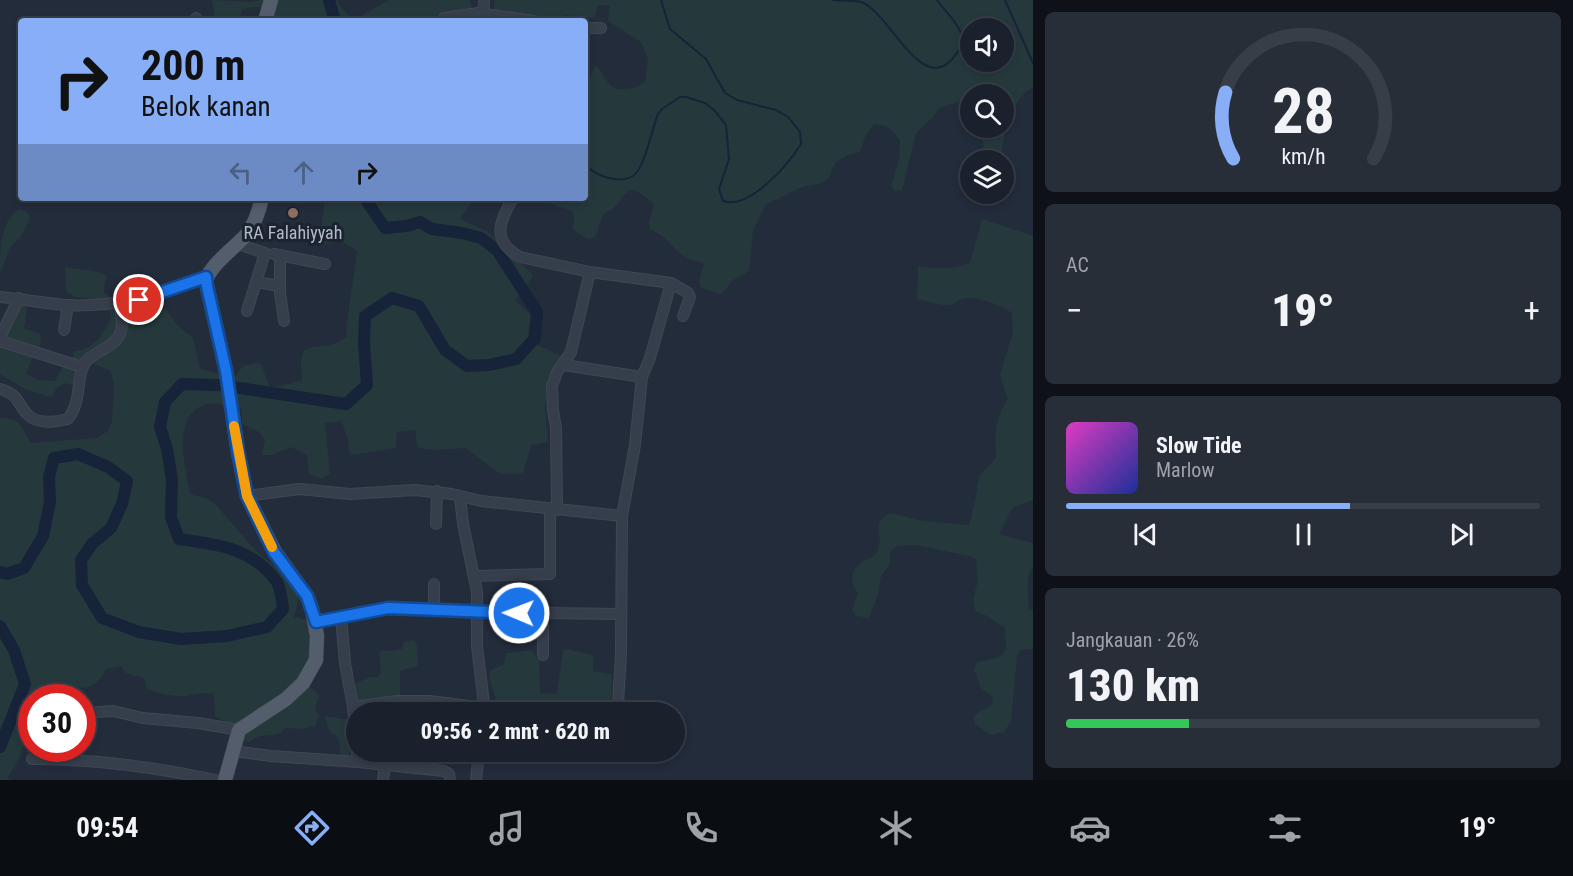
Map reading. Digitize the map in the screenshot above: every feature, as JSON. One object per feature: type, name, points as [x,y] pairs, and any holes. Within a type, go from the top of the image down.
[{"type":"main road","points":[[266,18],[271,0]]},
{"type":"main road","points":[[225,780],[239,730],[286,699],[301,685],[310,673],[318,649],[316,622],[307,596],[274,552],[247,496],[226,371],[207,286],[206,277],[238,244],[253,224],[261,201]]},
{"type":"street","points":[[483,14],[484,0]]},
{"type":"street","points":[[444,18],[483,14],[512,18]]},
{"type":"street","points":[[588,28],[601,28]]},
{"type":"street","points":[[511,201],[500,222],[499,229],[504,243],[513,254],[590,272],[670,283],[688,293],[690,297],[683,316]]},
{"type":"street","points":[[238,244],[265,253],[325,264]]},
{"type":"street","points":[[247,311],[265,253]]},
{"type":"street","points":[[280,255],[280,286],[284,321]]},
{"type":"street","points":[[474,576],[550,574],[556,428],[552,386],[557,372],[571,352],[590,272]]},
{"type":"street","points":[[0,297],[68,305],[119,303],[160,294],[206,277]]},
{"type":"street","points":[[256,282],[280,286]]},
{"type":"street","points":[[618,702],[621,654],[622,516],[635,445],[642,377],[650,358],[670,283]]},
{"type":"street","points":[[19,298],[0,339],[82,367]]},
{"type":"street","points":[[0,389],[17,397],[28,415],[36,419],[45,422],[69,419],[77,398],[82,367],[90,358],[111,345],[121,334],[119,303]]},
{"type":"street","points":[[64,330],[68,305]]},
{"type":"street","points":[[564,365],[642,377]]},
{"type":"street","points":[[247,496],[299,489],[350,494],[437,491],[460,497],[622,516]]},
{"type":"street","points":[[436,524],[437,491]]},
{"type":"street","points":[[460,497],[463,524],[477,592],[480,678],[484,702]]},
{"type":"street","points":[[434,584],[434,610]]},
{"type":"street","points":[[316,622],[388,608],[620,614]]},
{"type":"street","points":[[543,613],[543,656]]},
{"type":"street","points":[[341,617],[345,663],[352,702]]},
{"type":"street","points":[[390,702],[435,702]]},
{"type":"street","points":[[96,712],[113,711],[143,718],[198,723],[239,730]]},
{"type":"street","points":[[233,751],[346,761]]},
{"type":"street","points":[[84,762],[156,768],[216,780]]},
{"type":"street","points":[[358,762],[444,771],[449,774],[450,780]]},
{"type":"street","points":[[476,780],[478,762]]},
{"type":"street","points":[[383,780],[385,764]]},
{"type":"green space","points":[[212,0],[253,2],[261,0],[337,0],[351,18],[270,18],[270,9],[255,7],[241,11],[240,18],[214,18]]},
{"type":"green space","points":[[390,0],[469,0],[474,18],[357,18]]},
{"type":"green space","points":[[495,0],[1033,0],[1033,87],[1025,93],[1014,109],[1014,84],[960,84],[960,104],[958,102],[939,108],[916,133],[902,190],[895,191],[891,186],[899,160],[900,140],[887,126],[874,124],[866,134],[860,152],[848,155],[836,162],[828,179],[822,183],[802,187],[765,205],[753,231],[749,270],[733,280],[720,294],[701,288],[699,282],[704,264],[685,257],[661,235],[650,229],[649,222],[654,205],[635,190],[630,190],[618,204],[604,213],[595,237],[589,239],[573,229],[572,211],[546,201],[588,201],[588,83],[595,66],[615,88],[636,87],[645,82],[648,59],[641,42],[608,21],[610,6],[598,5],[594,18],[564,15],[563,18],[507,18],[506,11],[494,9]]},
{"type":"green space","points":[[983,138],[1004,138],[1002,150],[984,150]]},
{"type":"green space","points":[[325,201],[472,201],[460,219],[488,232],[530,272],[533,277],[515,300],[531,315],[528,334],[537,345],[562,356],[548,377],[545,409],[548,442],[531,445],[523,474],[500,474],[466,448],[434,450],[418,448],[415,430],[397,432],[396,448],[350,455],[348,439],[341,421],[325,423],[330,474],[322,479],[309,474],[307,455],[291,447],[272,455],[262,455],[265,440],[259,432],[242,424],[242,409],[209,404],[197,409],[189,417],[183,442],[190,494],[208,499],[216,505],[256,551],[278,569],[299,596],[294,617],[308,620],[312,635],[310,659],[301,680],[319,695],[315,710],[319,716],[315,726],[302,729],[285,728],[278,734],[259,736],[249,743],[244,740],[239,726],[215,716],[214,694],[180,696],[156,692],[147,689],[144,678],[125,673],[122,666],[106,669],[94,684],[18,684],[18,759],[7,778],[12,780],[0,780],[0,418],[7,418],[20,424],[31,443],[97,438],[108,431],[112,421],[114,386],[111,371],[92,363],[84,381],[85,390],[66,383],[57,387],[51,397],[25,389],[0,374],[0,345],[21,304],[27,308],[24,328],[40,334],[41,338],[38,350],[26,374],[39,380],[55,381],[66,362],[72,360],[74,351],[87,348],[92,344],[101,335],[111,318],[106,300],[75,297],[66,291],[65,267],[94,271],[107,276],[104,293],[125,309],[128,315],[134,312],[166,309],[177,325],[193,338],[200,369],[235,377],[243,366],[261,364],[270,388],[302,381],[303,351],[308,348],[330,345],[347,336],[357,251],[341,241],[319,245]]},
{"type":"green space","points":[[20,209],[28,213],[30,218],[21,236],[10,248],[0,273],[2,237],[8,220]]},
{"type":"green space","points":[[982,219],[1033,236],[1033,500],[1013,507],[999,534],[1033,543],[1033,567],[1030,571],[1028,587],[1029,609],[1033,610],[1033,649],[1020,650],[1017,656],[1011,721],[1004,732],[991,735],[975,724],[973,717],[993,703],[992,696],[981,688],[974,670],[977,662],[997,658],[1003,654],[1006,648],[1005,628],[975,611],[973,599],[978,580],[976,559],[916,545],[897,546],[891,551],[889,565],[881,576],[878,595],[869,618],[856,616],[852,610],[858,593],[852,580],[854,572],[859,564],[877,553],[879,525],[884,517],[890,513],[924,521],[969,525],[979,476],[996,458],[996,427],[1003,406],[1008,399],[1000,375],[1013,332],[1012,313],[995,304],[974,298],[962,299],[946,305],[917,299],[918,266],[944,268],[970,263]]},
{"type":"green space","points":[[414,640],[417,646],[418,666],[400,671],[398,702],[355,702],[356,683],[371,677],[378,677],[381,673],[379,653],[382,650],[402,649],[404,642]]},
{"type":"green space","points":[[532,650],[539,661],[540,693],[557,694],[563,650],[593,655],[593,671],[612,674],[611,700],[606,702],[514,702],[496,700],[489,676],[491,670],[503,665],[507,653]]},
{"type":"green space","points":[[324,716],[346,719],[346,757],[341,756],[338,737],[331,733]]},
{"type":"waterway","points":[[329,0],[334,18]]},
{"type":"waterway","points":[[588,167],[605,177],[621,179],[633,176],[645,157],[658,114],[680,97],[705,103],[726,125],[729,159],[719,189],[723,201],[733,202],[744,199],[767,184],[801,144],[800,132],[788,117],[776,110],[737,100],[725,93],[706,59],[670,29],[661,0]]},
{"type":"waterway","points":[[833,0],[861,2],[871,8],[911,54],[932,68],[949,62],[961,47],[962,39],[957,25],[937,0]]},
{"type":"waterway","points":[[1005,0],[1033,63]]},
{"type":"waterway","points":[[0,572],[7,574],[24,568],[43,536],[50,502],[49,477],[54,458],[78,454],[108,467],[127,481],[122,504],[111,528],[92,544],[81,560],[82,585],[102,618],[139,632],[181,639],[227,636],[267,627],[283,609],[277,582],[267,571],[257,562],[233,550],[179,539],[171,517],[172,480],[167,449],[160,427],[165,402],[182,384],[219,385],[346,404],[367,385],[365,316],[392,298],[419,306],[445,350],[467,366],[489,365],[516,359],[535,338],[537,312],[497,250],[481,238],[432,229],[420,222],[385,228],[368,201]]},
{"type":"waterway","points":[[0,626],[14,650],[25,684],[0,747]]},
{"type":"slow traffic","points":[[234,426],[247,496],[272,547]]},
{"type":"place","name":"RA Falahiyyah","points":[[293,213]]},
{"type":"route","points":[[139,300],[206,277],[226,371],[247,496],[274,552],[307,596],[316,622],[388,608],[519,613]]}]
